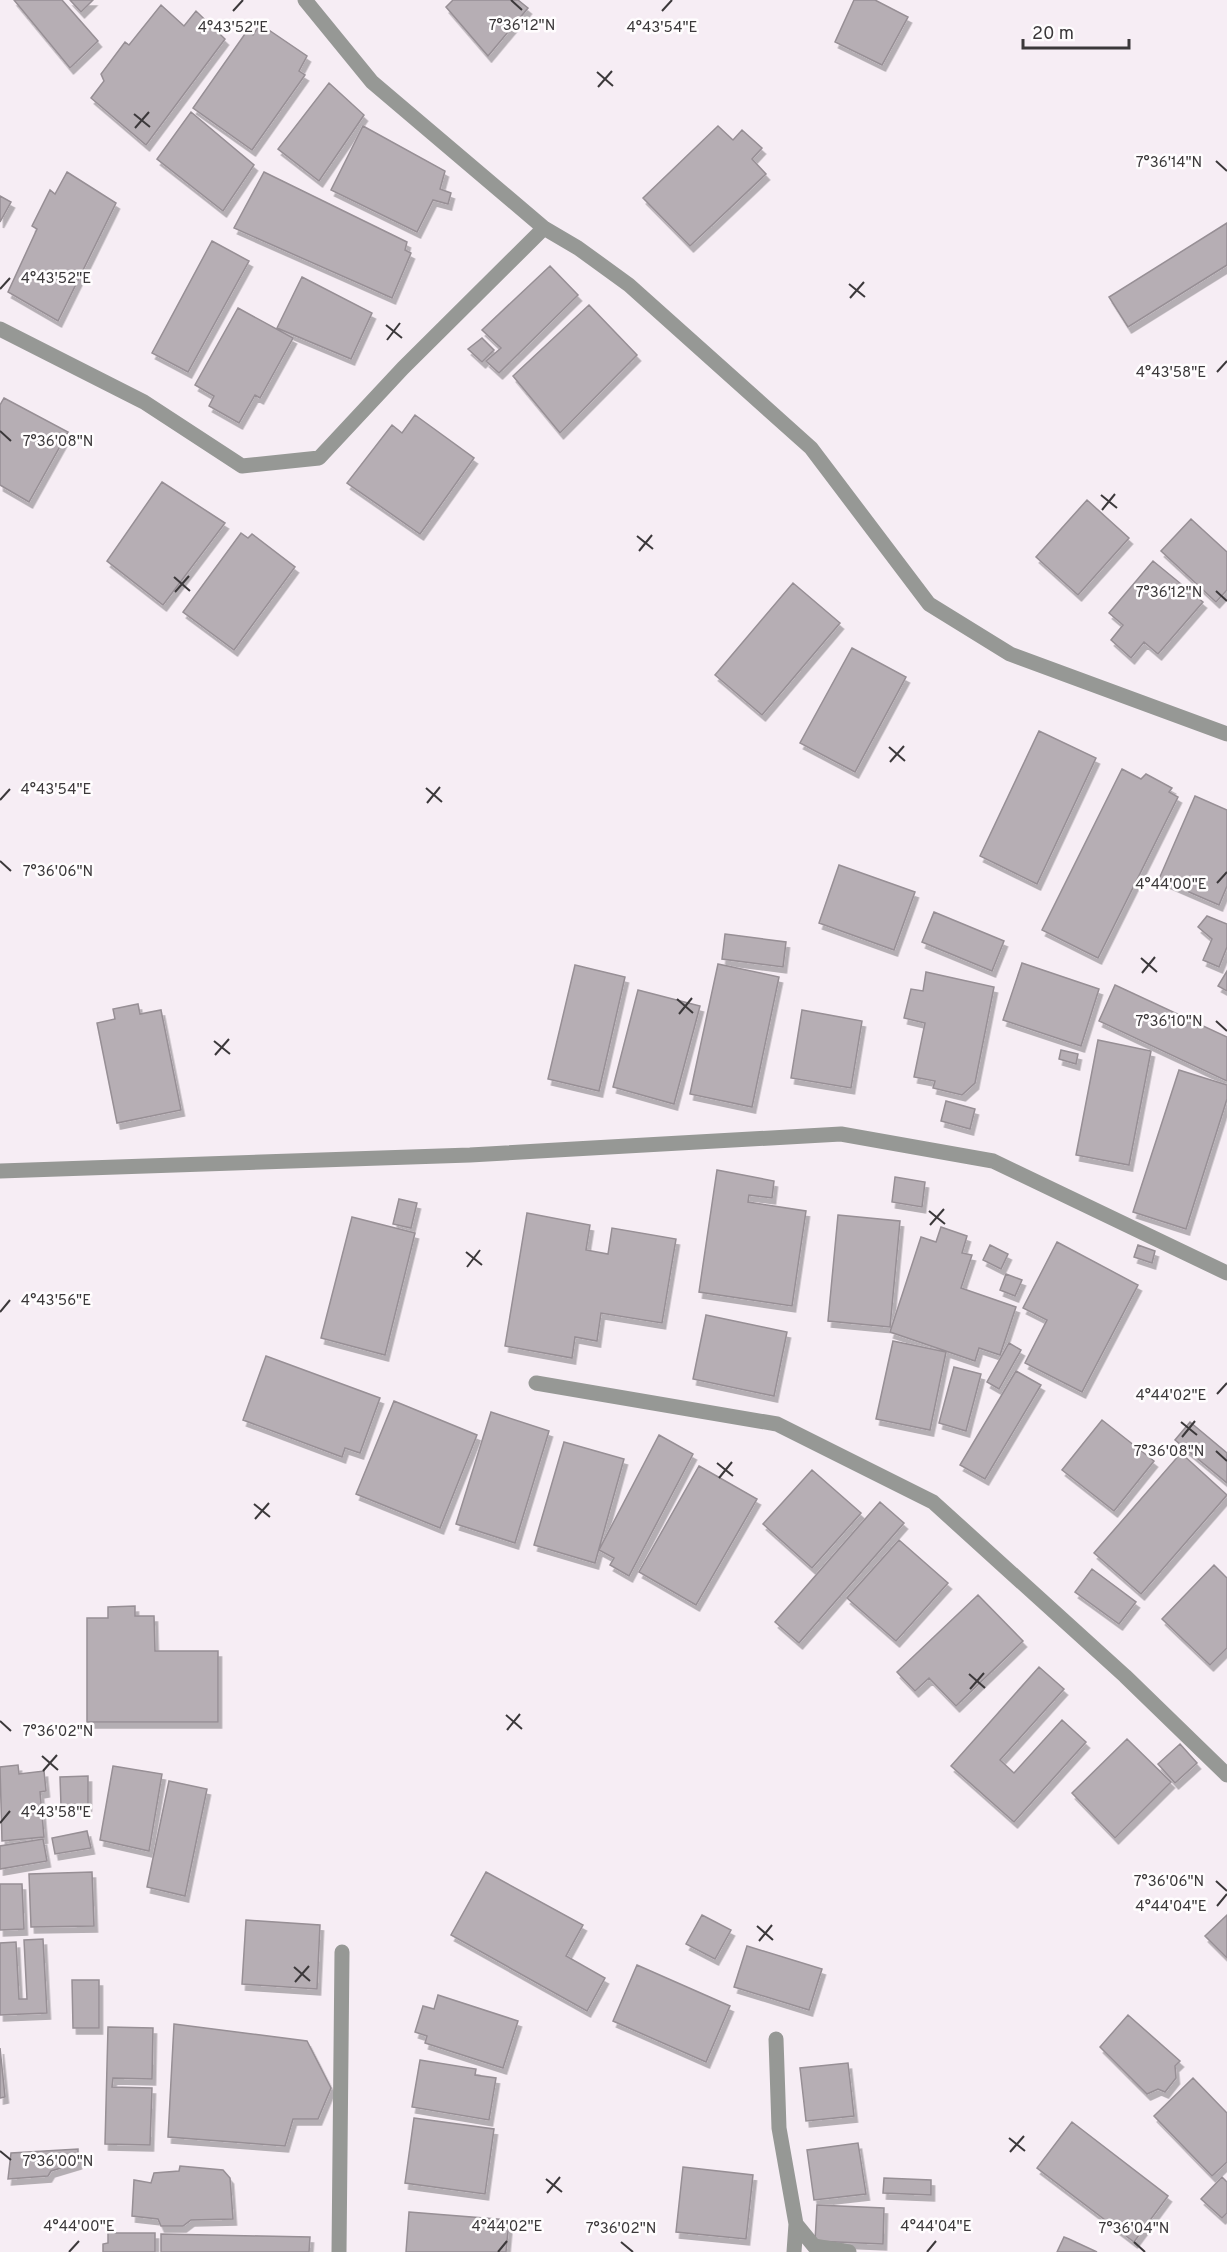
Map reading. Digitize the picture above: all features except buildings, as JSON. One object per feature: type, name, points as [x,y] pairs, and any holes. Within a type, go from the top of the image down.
[{"type":"street","points":[[305,0],[372,82],[544,228],[578,248],[629,285],[812,447],[929,604],[1010,654],[1227,734]]},
{"type":"street","points":[[0,329],[144,402],[242,466],[319,458],[403,368],[544,228]]},
{"type":"street","points":[[0,1171],[470,1155],[841,1134],[993,1161],[1227,1273]]},
{"type":"street","points":[[536,1383],[777,1425],[933,1502],[1125,1676],[1227,1775]]},
{"type":"street","points":[[339,2252],[342,1952]]},
{"type":"street","points":[[776,2039],[779,2128],[795,2224],[794,2252]]},
{"type":"street","points":[[795,2224],[814,2246],[849,2252]]}]
